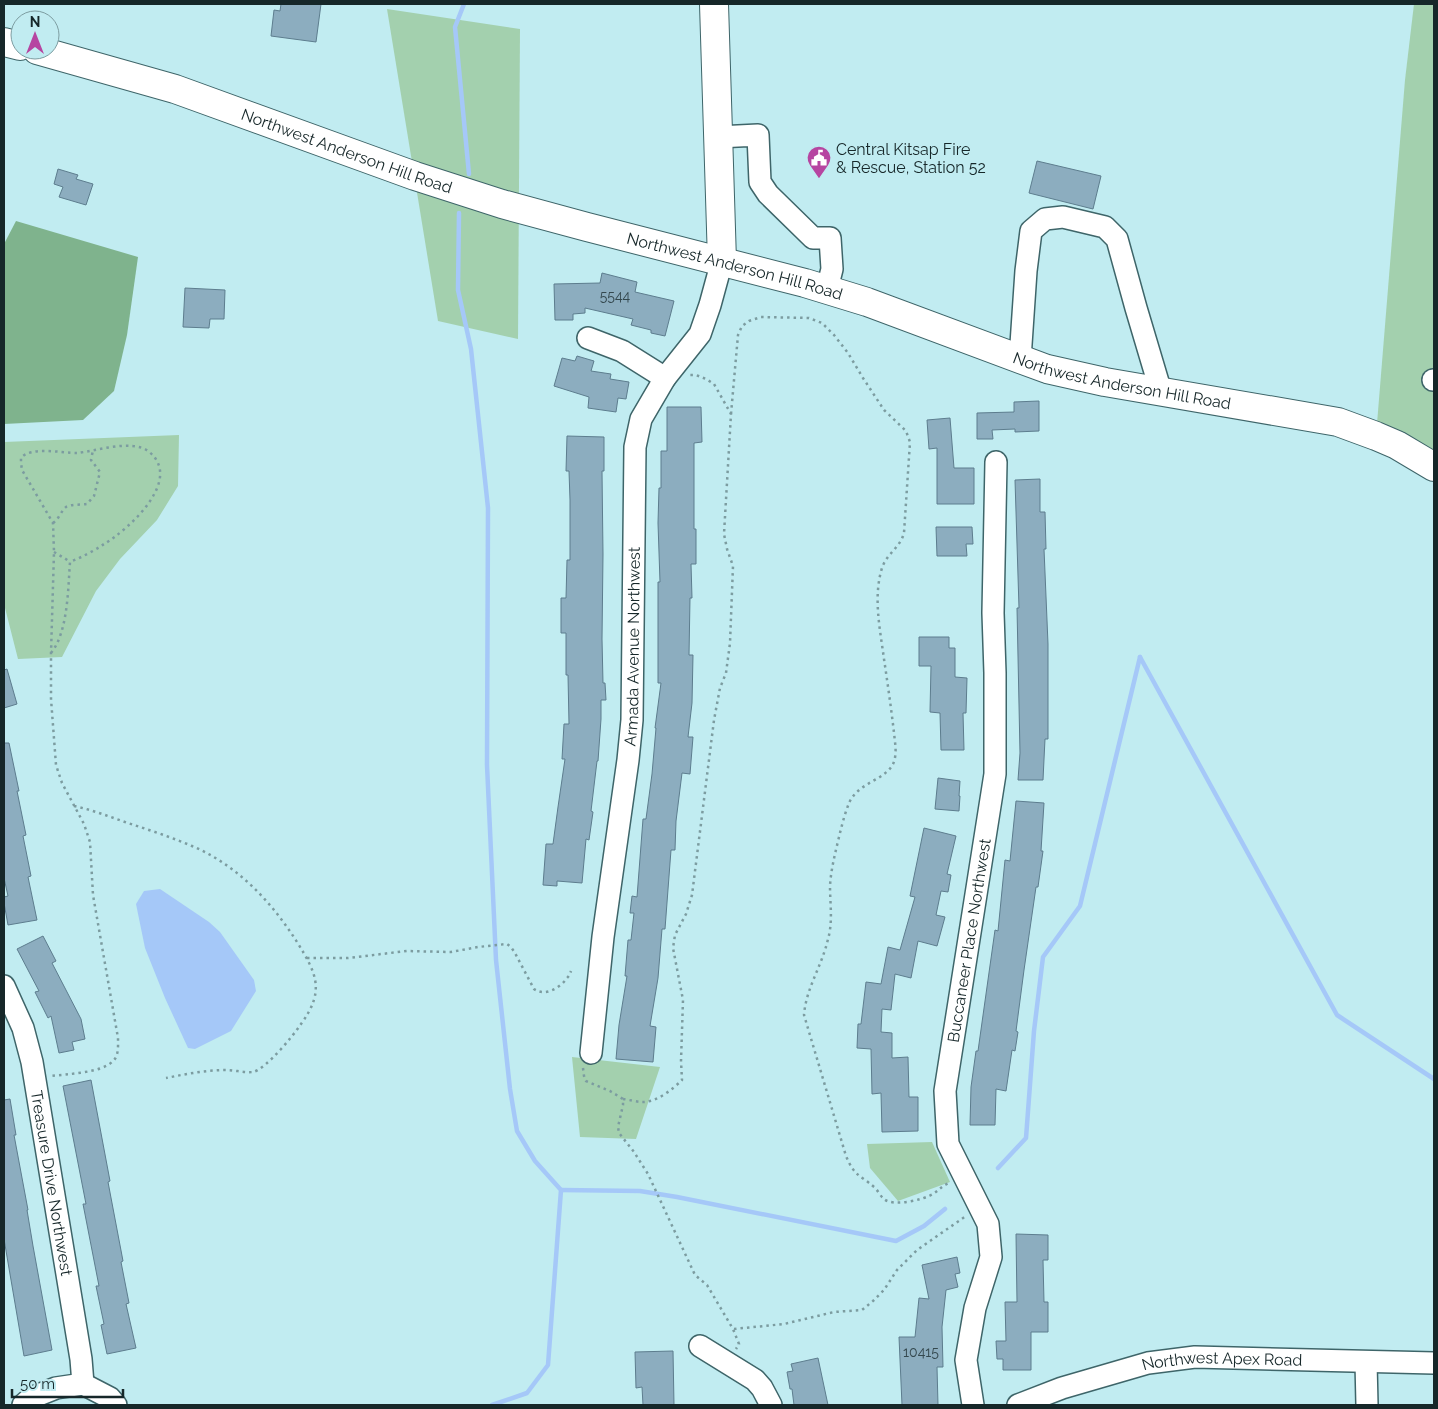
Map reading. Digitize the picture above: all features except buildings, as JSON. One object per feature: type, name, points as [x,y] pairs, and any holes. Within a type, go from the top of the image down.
[{"type":"main road","points":[[714,4],[722,262]]},
{"type":"main road","name":"Northwest Anderson Hill Road","points":[[60,56],[176,89],[457,190],[587,227],[827,289],[886,308],[1047,369],[1071,376],[1338,422],[1384,439],[1409,451],[1434,467]]},
{"type":"street","points":[[718,137],[758,135],[760,182],[768,194],[813,238],[830,238],[832,269],[827,289]]},
{"type":"street","points":[[1020,359],[1031,230],[1045,219],[1063,217],[1078,220],[1106,227],[1117,239],[1161,392]]},
{"type":"street","name":"Armada Avenue Northwest","points":[[591,1053],[603,937],[632,720],[635,447],[641,419],[665,378],[700,334],[722,262]]},
{"type":"street","points":[[588,338],[622,351],[665,378]]},
{"type":"street","name":"Buccaneer Place Northwest","points":[[973,1405],[966,1360],[975,1308],[991,1257],[988,1224],[948,1144],[945,1091],[995,774],[993,613],[996,462]]},
{"type":"street","name":"Treasure Drive Northwest","points":[[4,986],[23,1028],[32,1062],[79,1349],[83,1384]]},
{"type":"street","points":[[700,1346],[759,1384],[771,1405]]},
{"type":"street","name":"Northwest Apex Road","points":[[1018,1405],[1049,1399],[1062,1388],[1148,1363],[1195,1357],[1434,1363]]},
{"type":"street","points":[[1366,1362],[1367,1405]]},
{"type":"street","points":[[23,1405],[32,1398],[56,1388],[83,1384],[110,1398],[116,1405]]},
{"type":"path","points":[[591,1053],[583,1061],[586,1081],[610,1091],[623,1099],[645,1102],[653,1100],[676,1086],[682,1080],[683,1000],[673,948],[675,935],[686,914],[692,896],[714,720],[720,688],[726,673],[730,643],[733,566],[724,534],[738,335],[742,326],[749,321],[761,317],[809,318],[822,323],[834,335],[848,353],[862,378],[884,410],[906,431],[910,442],[904,533],[902,542],[887,556],[882,567],[879,584],[878,610],[896,742],[894,764],[888,772],[858,789],[850,800],[831,870],[830,933],[810,987],[804,1015],[846,1156],[850,1168],[856,1175],[873,1186],[882,1198],[890,1202],[899,1203],[920,1199],[933,1194],[940,1187],[966,1178]]},
{"type":"path","points":[[689,376],[696,375],[714,384],[731,414]]},
{"type":"path","points":[[35,1078],[104,1068],[114,1060],[117,1052],[118,1038],[93,896],[90,842],[84,824],[62,783],[56,765],[51,653],[53,523],[22,470],[21,458],[28,453],[36,452],[76,453],[93,449],[127,446],[148,451],[157,460],[160,475],[155,493],[145,508],[104,545],[70,562]]},
{"type":"path","points":[[53,523],[64,508],[87,504],[94,496],[100,472],[91,460],[93,449]]},
{"type":"path","points":[[54,552],[70,562]]},
{"type":"path","points":[[51,653],[56,647],[62,627],[70,562]]},
{"type":"path","points":[[74,806],[97,811],[167,836],[194,847],[230,867],[244,878],[289,930],[314,973],[316,984],[314,1004],[300,1026],[263,1066],[253,1072],[209,1071],[166,1078]]},
{"type":"path","points":[[307,958],[348,958],[408,951],[451,952],[507,944],[515,953],[534,989],[539,993],[545,993],[560,984],[567,979],[571,971]]},
{"type":"path","points":[[623,1099],[618,1127],[619,1133],[648,1174],[695,1275],[707,1285],[733,1329],[739,1344],[728,1363]]},
{"type":"path","points":[[733,1329],[784,1324],[834,1312],[862,1310],[884,1290],[897,1270],[917,1250],[980,1208]]},
{"type":"green space","points":[[1414,4],[1434,4],[1434,467],[1376,436],[1405,80]]},
{"type":"green space","points":[[387,9],[520,29],[518,339],[438,321]]},
{"type":"green space","points":[[16,221],[138,257],[127,335],[114,391],[83,420],[4,424],[4,244]]},
{"type":"green space","points":[[179,435],[178,486],[157,520],[120,559],[96,591],[62,657],[18,659],[4,604],[4,442]]},
{"type":"green space","points":[[572,1057],[660,1067],[636,1139],[580,1137]]},
{"type":"green space","points":[[932,1142],[950,1182],[898,1201],[870,1168],[867,1144]]},
{"type":"water","points":[[160,889],[209,922],[220,932],[254,980],[256,991],[231,1031],[195,1049],[188,1048],[145,948],[136,904],[144,891]]},
{"type":"waterway","points":[[464,4],[455,27],[469,174]]},
{"type":"waterway","points":[[459,213],[458,290],[471,349],[488,508],[487,765],[496,960],[510,1089],[517,1131],[535,1161],[561,1190],[548,1365],[527,1393],[492,1405]]},
{"type":"waterway","points":[[1140,657],[1337,1015],[1434,1079]]},
{"type":"waterway","points":[[998,1168],[1026,1138],[1034,1031],[1043,957],[1080,906],[1140,657]]},
{"type":"waterway","points":[[561,1190],[640,1191],[896,1241],[924,1226],[945,1209]]},
{"type":"place","name":"Central Kitsap Fire & Rescue, Station 52","points":[[819,179]]}]
